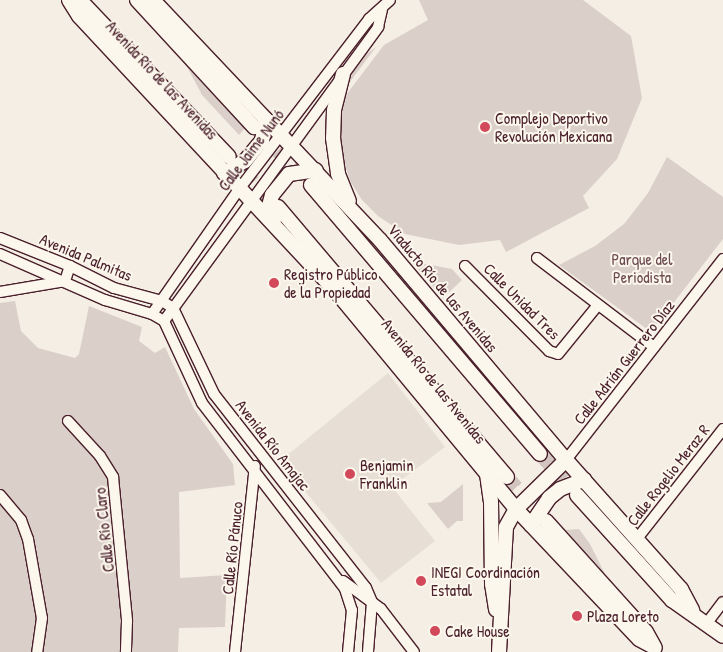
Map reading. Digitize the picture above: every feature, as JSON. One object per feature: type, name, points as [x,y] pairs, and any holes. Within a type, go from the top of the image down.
[{"type":"street","name":"Avenida Río de las Avenidas","points":[[69,0],[79,16],[224,173],[275,224],[399,366],[516,509],[638,639],[657,650]]},
{"type":"street","points":[[80,0],[229,157]]},
{"type":"street","name":"Viaducto Río de las Avenidas","points":[[137,0],[260,123],[280,134],[352,208],[566,460],[680,589],[692,610]]},
{"type":"street","name":"Viaducto Río de las Avenidas","points":[[153,0],[260,123]]},
{"type":"street","name":"Calle Jaime Nunó","points":[[152,314],[280,134],[369,19],[382,10],[390,0]]},
{"type":"street","name":"Calle Jaime Nunó","points":[[164,321],[378,27],[382,10]]},
{"type":"street","points":[[343,74],[334,111],[333,138],[338,174],[352,208]]},
{"type":"street","points":[[224,173],[245,161],[262,141],[260,123]]},
{"type":"street","points":[[275,224],[269,206],[282,181],[289,174],[299,170],[316,170]]},
{"type":"street","name":"Viaducto Río de las Avenidas","points":[[311,185],[418,307],[540,454]]},
{"type":"street","points":[[278,207],[507,477]]},
{"type":"street","name":"Avenida Palmitas","points":[[0,238],[70,266],[114,288],[162,301]]},
{"type":"street","name":"Avenida Palmitas","points":[[0,254],[105,300],[152,314]]},
{"type":"street","points":[[537,258],[654,347]]},
{"type":"street","name":"Calle Adrián Guerrero Díaz","points":[[566,460],[723,259]]},
{"type":"street","points":[[0,292],[65,281],[70,266]]},
{"type":"street","name":"Calle Unidad Tres","points":[[465,266],[549,351],[558,354],[598,305]]},
{"type":"street","points":[[162,301],[173,308]]},
{"type":"street","points":[[418,307],[444,315],[452,348]]},
{"type":"street","name":"Avenida Río Amajac","points":[[173,308],[214,394],[366,588],[372,602]]},
{"type":"street","points":[[152,314],[164,321]]},
{"type":"street","name":"Avenida Río Amajac","points":[[164,321],[196,395],[255,469],[336,576],[350,598],[352,610],[348,652]]},
{"type":"street","points":[[385,331],[399,366],[427,381]]},
{"type":"street","name":"Calle Río Claro","points":[[68,420],[100,456],[113,477],[128,621],[126,652]]},
{"type":"street","name":"Calle Rogelio Meraz R","points":[[636,540],[723,429]]},
{"type":"street","name":"Calle Río Pánuco","points":[[235,652],[256,447]]},
{"type":"street","points":[[499,652],[505,536],[510,516],[566,460]]},
{"type":"street","points":[[487,474],[491,501],[492,584],[499,623]]},
{"type":"street","points":[[531,525],[549,498],[560,489],[584,480]]},
{"type":"street","points":[[0,495],[22,520],[28,539],[42,609],[42,634],[37,652]]},
{"type":"street","name":"Viaducto Río de las Avenidas","points":[[578,495],[672,600],[692,610],[723,636]]},
{"type":"street","points":[[546,521],[646,632],[657,650]]},
{"type":"street","name":"Avenida Río Amajac","points":[[336,576],[381,609],[414,652]]},
{"type":"street","points":[[368,652],[372,602]]},
{"type":"street","points":[[707,623],[723,602]]},
{"type":"shaded area","name":"Benjamin Franklin","points":[[388,373],[445,447],[392,487],[435,541],[381,583],[280,461]]},
{"type":"green space","name":"Complejo Deportivo Revolución Mexicana","points":[[419,0],[583,0],[631,36],[642,98],[617,159],[583,196],[589,208],[506,252],[500,240],[459,245],[405,234],[378,216],[362,200],[350,181],[338,141],[343,99],[384,45],[428,20]]},
{"type":"green space","points":[[376,47],[341,94],[361,58]]},
{"type":"green space","points":[[184,61],[247,126],[239,135],[202,95]]},
{"type":"green space","name":"Parque del Periodista","points":[[667,157],[723,197],[723,239],[651,332],[559,265],[595,246],[624,224],[648,193]]},
{"type":"green space","points":[[411,261],[452,269],[462,280],[443,298]]},
{"type":"green space","points":[[15,301],[21,331],[38,348],[75,358],[79,354],[89,306],[142,327],[139,341],[155,353],[165,347],[194,409],[233,464],[235,485],[179,492],[180,578],[227,575],[225,627],[179,628],[178,652],[0,652],[0,303]]},
{"type":"green space","points":[[463,484],[463,521],[457,521],[448,529],[427,503],[441,502]]},
{"type":"green space","points":[[579,529],[590,544],[605,574],[565,530]]},
{"type":"tunnel","points":[[263,136],[311,185]]},
{"type":"tunnel","points":[[229,157],[277,206]]},
{"type":"tunnel","points":[[540,454],[575,493]]},
{"type":"tunnel","points":[[507,477],[546,521]]},
{"type":"place","name":"Complejo Deportivo Revolución Mexicana","points":[[485,127]]},
{"type":"place","name":"Registro Público de la Propiedad","points":[[274,283]]},
{"type":"place","name":"Benjamin Franklin","points":[[350,474]]},
{"type":"place","name":"INEGI Coordinación Estatal","points":[[421,581]]},
{"type":"place","name":"Plaza Loreto","points":[[577,616]]},
{"type":"place","name":"Cake House","points":[[435,631]]}]
